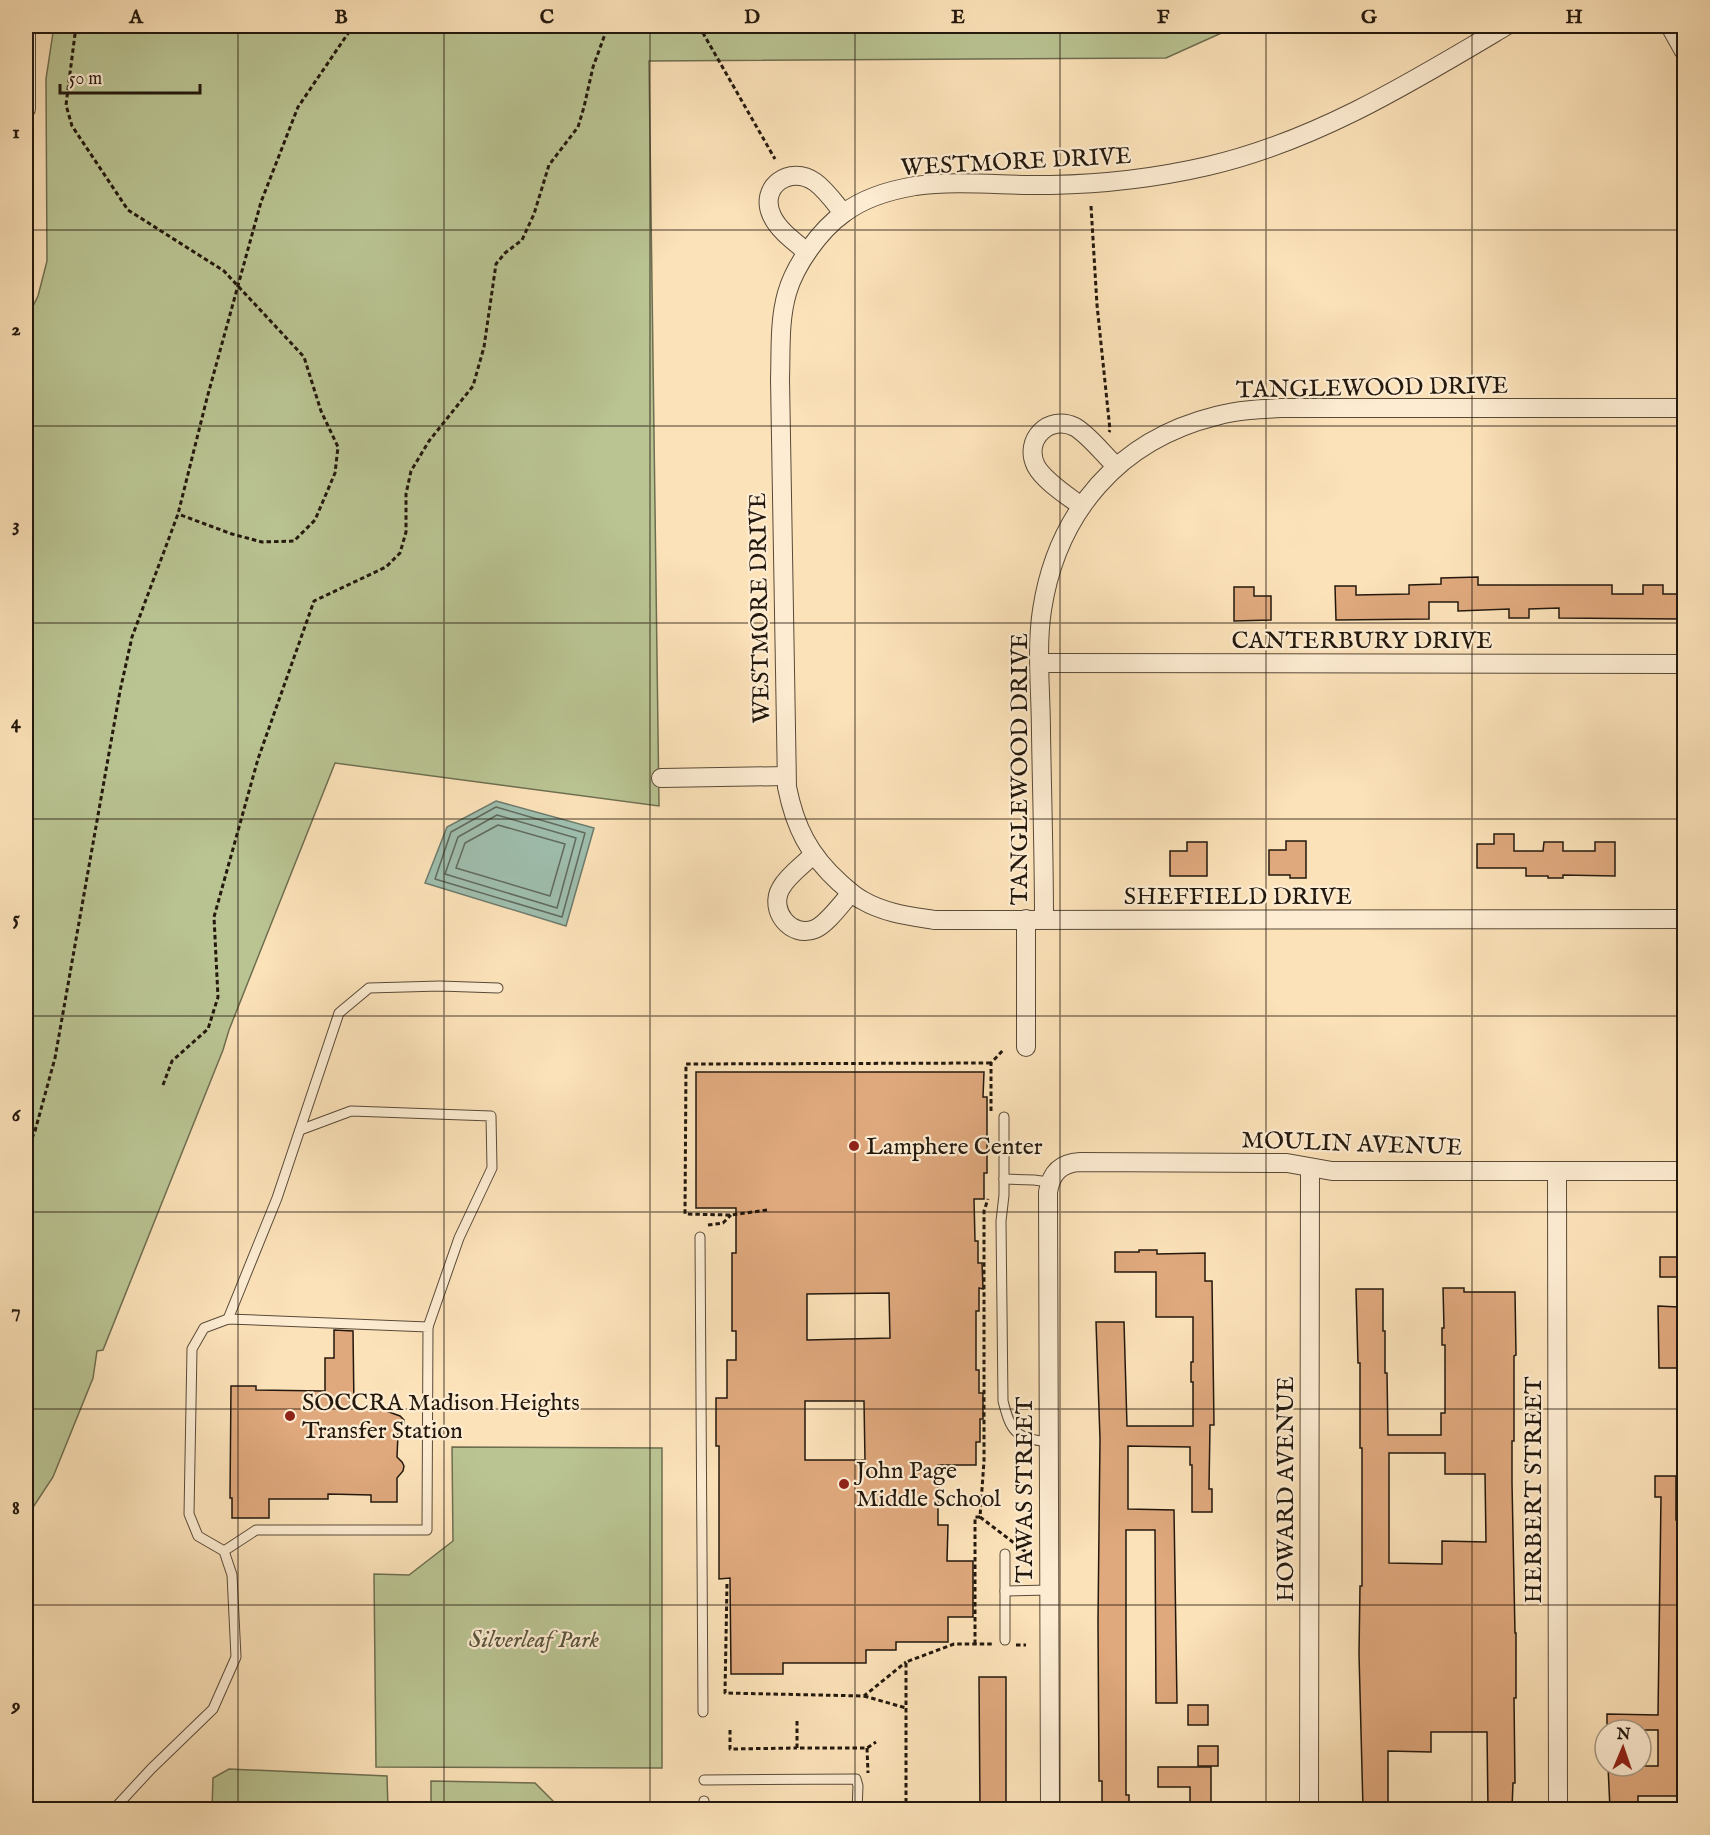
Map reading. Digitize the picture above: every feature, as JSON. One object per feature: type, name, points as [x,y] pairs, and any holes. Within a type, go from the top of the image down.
[{"type":"street","name":"WESTMORE DRIVE","points":[[813,855],[802,836],[792,810],[786,776],[781,338],[782,315],[787,293],[795,272],[807,252],[843,213],[868,199],[915,186],[1111,182],[1160,177],[1245,156],[1337,120],[1391,93],[1506,26]]},
{"type":"street","points":[[1670,26],[1684,51]]},
{"type":"street","points":[[26,28],[26,109]]},
{"type":"street","points":[[807,252],[777,225],[771,215],[768,206],[775,183],[786,177],[799,175],[815,182],[843,213]]},
{"type":"street","name":"TANGLEWOOD DRIVE","points":[[1035,919],[1042,612],[1050,575],[1061,543],[1081,507],[1097,485],[1116,466],[1148,443],[1178,428],[1217,415],[1249,410],[1283,408],[1684,408]]},
{"type":"street","points":[[1081,507],[1037,469],[1032,452],[1033,442],[1038,433],[1053,424],[1069,425],[1078,429],[1116,466]]},
{"type":"street","name":"CANTERBURY DRIVE","points":[[1041,663],[1684,664]]},
{"type":"street","points":[[662,778],[786,776]]},
{"type":"street","points":[[813,855],[781,887],[777,896],[779,915],[784,922],[804,932],[814,929],[822,925],[851,893]]},
{"type":"street","name":"SHEFFIELD DRIVE","points":[[813,855],[831,875],[863,901],[902,915],[934,920],[1684,920]]},
{"type":"street","points":[[1026,1047],[1035,919]]},
{"type":"street","name":"MOULIN AVENUE","points":[[1052,1177],[1071,1163],[1080,1162],[1287,1162],[1332,1171],[1684,1171]]},
{"type":"street","name":"HOWARD AVENUE","points":[[1309,1809],[1310,1168]]},
{"type":"street","name":"HERBERT STREET","points":[[1557,1171],[1558,1809]]},
{"type":"street","name":"TAWAS STREET","points":[[1050,1809],[1048,1442],[1052,1177]]},
{"type":"lane","points":[[228,1319],[277,1198],[339,1013],[369,988],[440,986],[498,988]]},
{"type":"lane","points":[[224,1551],[255,1530],[427,1530],[428,1327],[459,1238],[492,1168],[491,1116],[351,1111],[300,1130]]},
{"type":"lane","points":[[1004,1117],[1001,1221],[1003,1401],[1008,1421],[1015,1430],[1026,1439],[1048,1442]]},
{"type":"lane","points":[[1004,1179],[1052,1177]]},
{"type":"lane","points":[[700,1237],[703,1712]]},
{"type":"lane","points":[[113,1809],[213,1709],[236,1657],[232,1575],[224,1551],[198,1536],[189,1514],[192,1349],[204,1328],[228,1319],[428,1327]]},
{"type":"lane","points":[[1005,1554],[1005,1640]]},
{"type":"lane","points":[[1005,1591],[1049,1590]]},
{"type":"lane","points":[[704,1779],[856,1779],[857,1809]]},
{"type":"path","points":[[76,26],[66,105],[72,126],[128,210],[224,271],[304,357],[321,411],[338,447],[334,473],[315,520],[294,541],[262,542],[232,534],[178,514]]},
{"type":"path","points":[[26,1152],[35,1131],[55,1058],[120,691],[132,637],[178,514],[261,202],[298,107],[353,26]]},
{"type":"path","points":[[163,1085],[172,1061],[208,1029],[215,1008],[218,997],[214,917],[258,759],[314,601],[386,567],[400,553],[406,532],[406,494],[411,471],[429,441],[473,386],[484,347],[496,264],[505,253],[522,240],[534,214],[549,165],[578,127],[593,67],[608,26]]},
{"type":"path","points":[[699,26],[775,159]]},
{"type":"path","points":[[1091,206],[1097,305],[1109,432]]},
{"type":"path","points":[[992,1115],[991,1063],[1004,1049]]},
{"type":"path","points":[[767,1210],[731,1215],[685,1214],[686,1064],[991,1063]]},
{"type":"path","points":[[980,1516],[984,1461],[984,1211],[989,1189]]},
{"type":"path","points":[[711,1225],[723,1223],[731,1215]]},
{"type":"path","points":[[980,1516],[1026,1552]]},
{"type":"path","points":[[975,1644],[975,1517],[980,1516]]},
{"type":"path","points":[[727,1584],[724,1693],[864,1696],[906,1708]]},
{"type":"path","points":[[864,1696],[906,1662],[954,1644],[995,1644]]},
{"type":"path","points":[[1016,1645],[1026,1645]]},
{"type":"path","points":[[906,1662],[906,1809]]},
{"type":"path","points":[[797,1721],[797,1748]]},
{"type":"path","points":[[730,1730],[730,1749],[867,1748],[876,1742]]},
{"type":"path","points":[[196,1801],[196,1809]]},
{"type":"green space","points":[[54,26],[1237,26],[1166,58],[649,61],[659,806],[335,763],[103,1350],[97,1351],[93,1378],[53,1477],[26,1518],[26,320],[38,296],[47,261],[46,79]]},
{"type":"green space","name":"Silverleaf Park","points":[[452,1447],[662,1448],[662,1768],[376,1767],[374,1574],[409,1575],[453,1541]]},
{"type":"green space","points":[[229,1769],[387,1776],[388,1809],[212,1809],[213,1778]]},
{"type":"green space","points":[[431,1781],[535,1783],[561,1809],[431,1809]]},
{"type":"water","points":[[496,801],[594,828],[566,926],[425,883],[447,827]]},
{"type":"building","points":[[1478,577],[1478,585],[1612,585],[1612,594],[1643,594],[1643,585],[1663,585],[1663,594],[1680,594],[1680,619],[1559,618],[1559,608],[1529,609],[1529,618],[1509,618],[1509,609],[1458,611],[1458,602],[1429,602],[1429,619],[1336,620],[1335,586],[1356,586],[1356,595],[1409,594],[1409,585],[1441,584],[1441,578]]},
{"type":"building","points":[[1234,587],[1254,587],[1254,596],[1271,596],[1271,620],[1234,621]]},
{"type":"building","points":[[1494,834],[1514,834],[1514,851],[1543,851],[1544,842],[1563,842],[1563,851],[1595,851],[1595,842],[1615,842],[1615,876],[1563,875],[1563,878],[1548,878],[1548,876],[1526,876],[1526,868],[1477,868],[1477,844],[1494,844]]},
{"type":"building","points":[[1286,841],[1306,841],[1306,878],[1269,875],[1269,850],[1286,850]]},
{"type":"building","points":[[1187,842],[1207,842],[1207,876],[1170,876],[1170,851],[1187,851]]},
{"type":"building","points":[[696,1072],[984,1072],[983,1097],[987,1097],[987,1173],[984,1173],[984,1199],[974,1199],[975,1241],[978,1241],[978,1263],[982,1263],[983,1289],[979,1288],[979,1311],[976,1311],[976,1370],[979,1370],[979,1393],[983,1393],[983,1419],[980,1419],[980,1442],[976,1442],[976,1465],[938,1465],[938,1525],[948,1525],[947,1561],[973,1561],[973,1617],[948,1617],[948,1642],[896,1642],[896,1650],[866,1650],[866,1663],[783,1663],[783,1674],[731,1674],[730,1578],[719,1579],[719,1446],[716,1446],[716,1398],[727,1398],[727,1360],[736,1360],[736,1331],[732,1331],[732,1253],[736,1253],[736,1208],[696,1208]],"holes":[[[889,1293],[890,1338],[807,1340],[807,1294]],[[805,1401],[864,1401],[865,1460],[805,1460]]]},
{"type":"building","points":[[1139,1250],[1157,1250],[1157,1254],[1205,1253],[1205,1281],[1212,1281],[1214,1425],[1210,1425],[1209,1489],[1212,1489],[1212,1512],[1192,1512],[1190,1447],[1128,1446],[1128,1509],[1174,1510],[1177,1703],[1156,1703],[1155,1530],[1126,1530],[1126,1795],[1129,1795],[1129,1809],[1102,1809],[1102,1781],[1099,1781],[1100,1439],[1096,1322],[1124,1322],[1127,1426],[1193,1426],[1191,1362],[1193,1362],[1193,1317],[1156,1317],[1156,1272],[1115,1272],[1115,1252],[1139,1252]]},
{"type":"building","points":[[1660,1257],[1680,1257],[1680,1277],[1660,1277]]},
{"type":"building","points":[[1443,1288],[1464,1288],[1464,1292],[1515,1292],[1516,1355],[1514,1356],[1512,1483],[1516,1698],[1514,1698],[1515,1783],[1513,1783],[1512,1809],[1488,1809],[1487,1732],[1431,1732],[1431,1752],[1388,1751],[1388,1809],[1363,1809],[1359,1654],[1360,1586],[1362,1586],[1362,1448],[1360,1448],[1360,1363],[1358,1363],[1356,1289],[1383,1289],[1388,1435],[1441,1435],[1441,1413],[1445,1413],[1445,1345],[1442,1345],[1442,1328],[1444,1328]],"holes":[[[1389,1453],[1445,1453],[1445,1474],[1485,1474],[1486,1542],[1442,1541],[1442,1564],[1389,1563]]]},
{"type":"building","points":[[1658,1306],[1678,1307],[1679,1368],[1659,1368]]},
{"type":"building","name":"SOCCRA Madison Heights Transfer Station","points":[[334,1330],[353,1331],[354,1407],[386,1407],[386,1411],[404,1420],[403,1429],[398,1434],[397,1457],[404,1466],[397,1478],[397,1502],[371,1502],[371,1495],[328,1494],[328,1499],[269,1499],[269,1518],[232,1518],[232,1498],[230,1498],[231,1386],[256,1386],[256,1390],[325,1391],[325,1358],[334,1358]]},
{"type":"building","points":[[1655,1476],[1676,1476],[1676,1520],[1681,1520],[1678,1796],[1638,1796],[1638,1809],[1610,1809],[1609,1778],[1653,1778],[1653,1766],[1658,1766],[1658,1730],[1653,1730],[1653,1718],[1607,1718],[1607,1714],[1658,1715],[1661,1497],[1655,1497]]},
{"type":"building","points":[[979,1677],[1006,1677],[1006,1809],[980,1809]]},
{"type":"building","points":[[1188,1705],[1208,1705],[1208,1725],[1188,1725]]},
{"type":"building","points":[[1198,1746],[1218,1746],[1218,1766],[1198,1766]]},
{"type":"building","points":[[1158,1767],[1211,1767],[1211,1809],[1190,1809],[1190,1787],[1158,1787]]},
{"type":"place","name":"Lamphere Center","points":[[854,1146]]},
{"type":"place","name":"SOCCRA Madison Heights Transfer Station","points":[[290,1416]]},
{"type":"place","name":"John Page Middle School","points":[[844,1484]]}]
